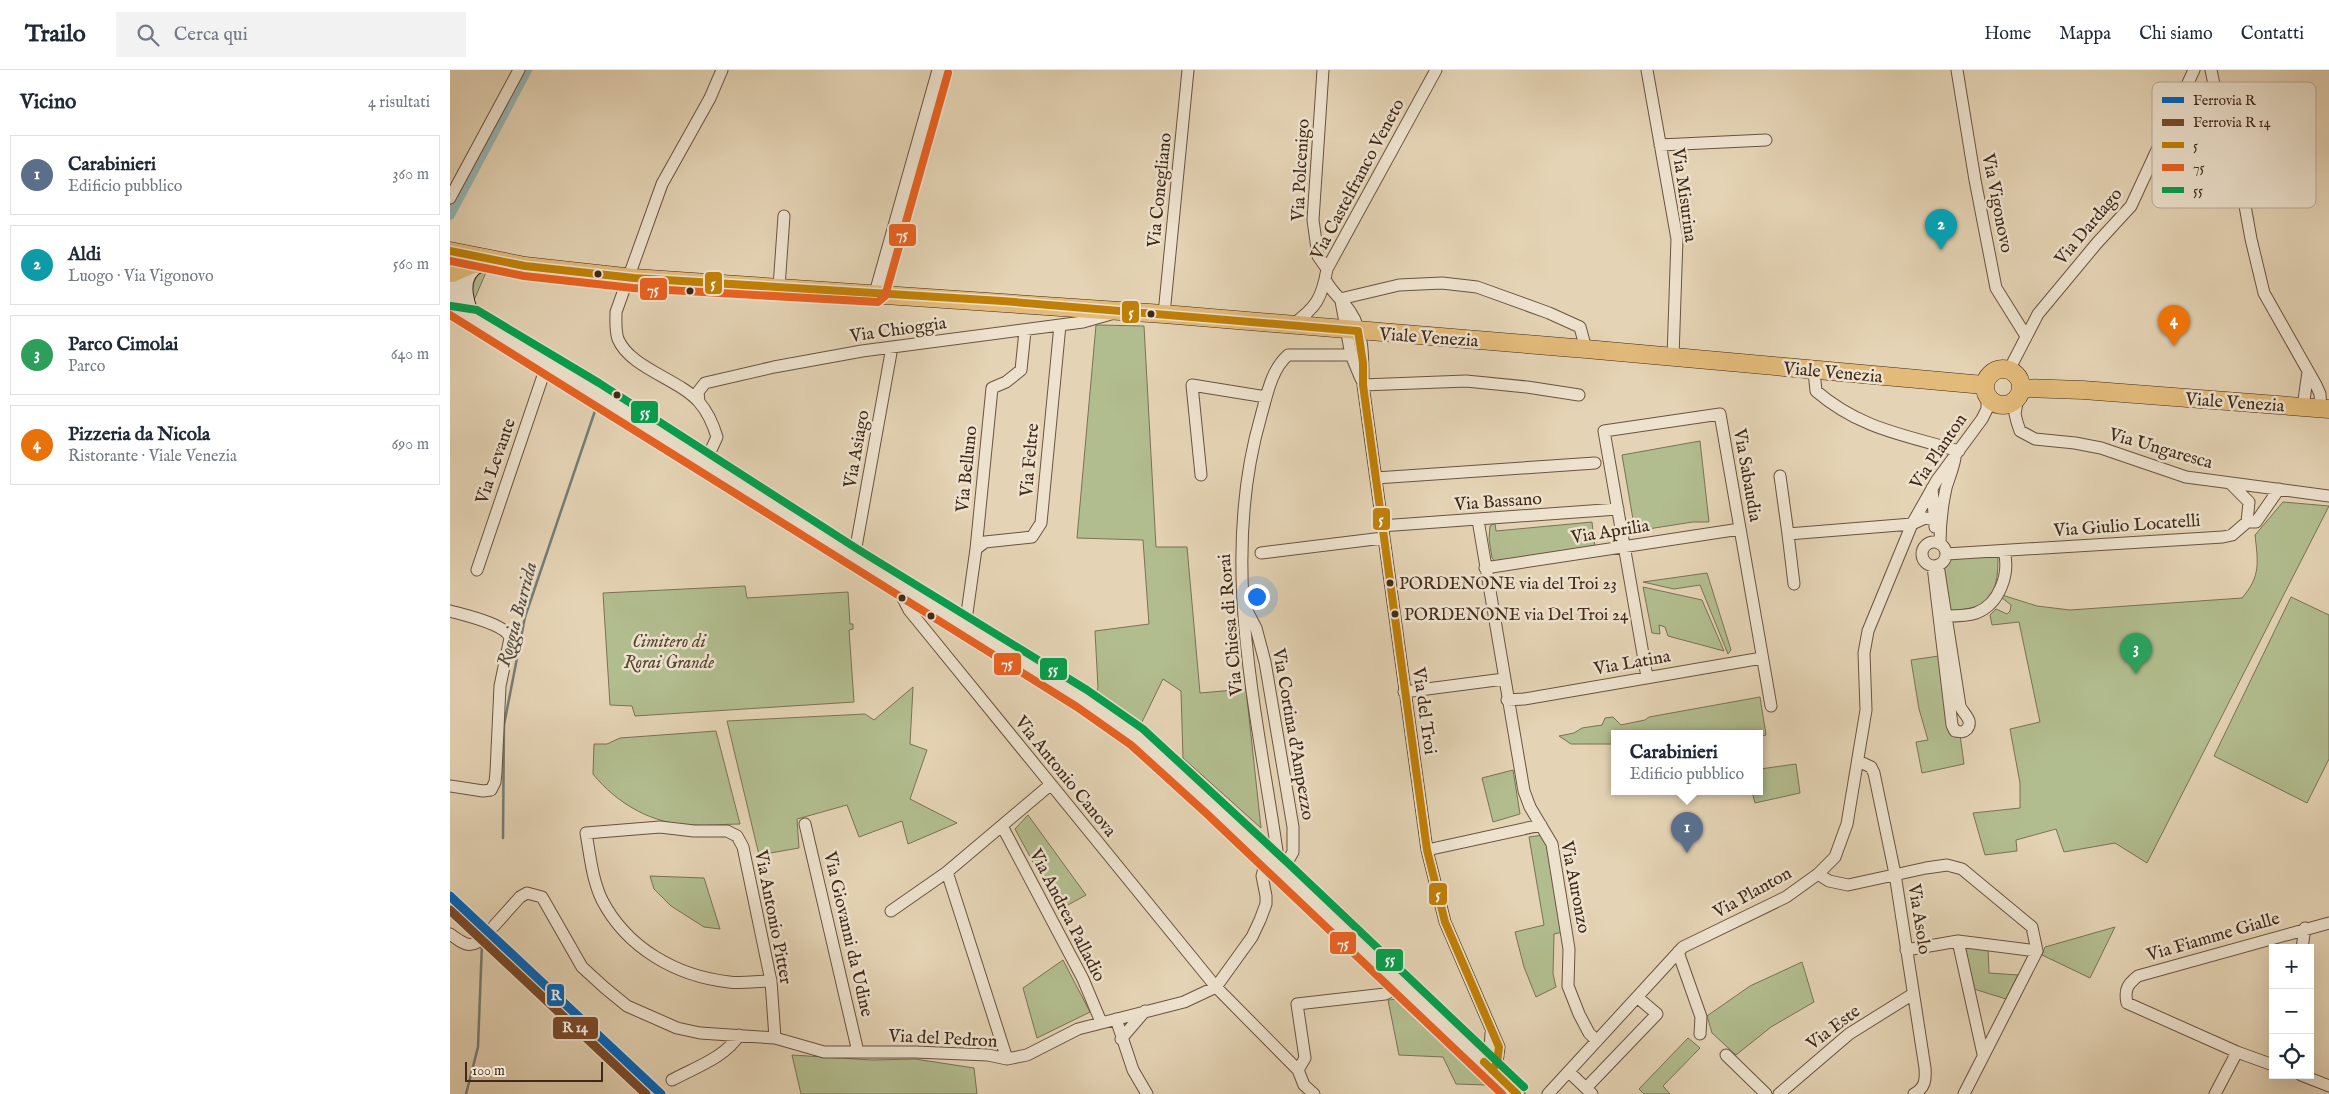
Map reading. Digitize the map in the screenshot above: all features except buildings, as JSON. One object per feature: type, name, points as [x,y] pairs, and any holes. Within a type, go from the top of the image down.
[{"type":"main road","points":[[450,251],[508,262]]},
{"type":"main road","name":"Viale Venezia","points":[[508,262],[632,278],[1116,310],[1673,357],[1985,391],[1995,404],[2000,406],[2010,404],[2020,393],[2083,390],[2325,409]]},
{"type":"main road","points":[[474,319],[458,300],[450,273],[482,263],[508,262]]},
{"type":"main road","points":[[474,319],[465,300],[465,284],[470,270],[482,263]]},
{"type":"main road","points":[[450,303],[964,627],[1082,699],[1137,737],[1518,1094]]},
{"type":"main road","points":[[450,316],[474,319]]},
{"type":"main road","points":[[1985,391],[1989,375],[1999,369],[2009,370],[2018,377],[2020,393]]},
{"type":"street","points":[[450,198],[519,70]]},
{"type":"street","points":[[705,463],[714,447],[717,436],[711,420],[699,402],[628,353],[618,339],[616,312],[632,278],[662,184],[710,98],[722,70]]},
{"type":"street","points":[[875,293],[938,70]]},
{"type":"street","name":"Via Conegliano","points":[[1164,314],[1188,70]]},
{"type":"street","name":"Via Polcenigo","points":[[1323,70],[1312,220],[1318,256],[1326,274]]},
{"type":"street","name":"Via Castelfranco Veneto","points":[[1292,325],[1311,312],[1326,274],[1436,70]]},
{"type":"street","name":"Via Misurina","points":[[1647,70],[1677,239],[1673,357]]},
{"type":"street","name":"Via Vigonovo","points":[[1957,70],[1975,180],[1996,288],[2026,336]]},
{"type":"street","name":"Via Dardago","points":[[2189,82],[2194,70]]},
{"type":"street","points":[[1660,145],[1766,140]]},
{"type":"street","name":"Via Dardago","points":[[2009,370],[2038,314],[2097,243],[2132,206],[2152,162]]},
{"type":"street","points":[[2245,208],[2264,293],[2320,394],[2325,409]]},
{"type":"street","points":[[780,287],[784,216]]},
{"type":"street","name":"Via Castelfranco Veneto","points":[[1326,274],[1330,289],[1352,314],[1352,331]]},
{"type":"street","points":[[1340,299],[1399,285],[1442,284],[1477,287],[1549,313],[1580,328],[1583,332],[1586,349]]},
{"type":"street","name":"Via Chioggia","points":[[699,402],[698,392],[705,383],[774,367],[892,346],[1060,326],[1109,316],[1116,310]]},
{"type":"street","name":"Via Feltre","points":[[976,549],[985,542],[1032,537],[1041,523],[1060,326]]},
{"type":"street","name":"Via Belluno","points":[[964,627],[976,549],[992,388],[1006,382],[1020,370],[1025,331]]},
{"type":"street","name":"Via del Troi","points":[[1352,331],[1351,355],[1363,385]]},
{"type":"street","name":"Via del Troi","points":[[1352,331],[1363,363],[1363,385],[1381,526],[1427,850],[1446,922],[1491,1033],[1499,1047],[1499,1056],[1488,1066]]},
{"type":"street","name":"Via Asiago","points":[[854,558],[892,346]]},
{"type":"street","name":"Via Chiesa di Rorai","points":[[1277,852],[1261,755],[1246,642],[1243,603],[1241,553],[1248,465],[1266,397],[1274,373],[1281,361],[1288,355],[1351,355]]},
{"type":"street","name":"Via Levante","points":[[477,570],[547,364]]},
{"type":"street","points":[[1814,371],[1816,391],[1832,405],[1852,416],[1912,440],[1957,453],[1947,486],[1940,530],[1940,547]]},
{"type":"street","points":[[2303,407],[2308,386],[2308,372]]},
{"type":"street","points":[[1363,385],[1466,381],[1527,387],[1579,395]]},
{"type":"street","points":[[1201,475],[1192,386],[1266,397]]},
{"type":"street","name":"Via Planton","points":[[1548,1094],[1683,947],[1732,925],[1786,897],[1818,874],[1834,857],[1843,839],[1866,710],[1864,653],[1868,632],[1912,524],[1932,488],[1982,419],[1987,409],[1985,391]]},
{"type":"street","name":"Via Ungaresca","points":[[2020,393],[2015,414],[2017,422],[2020,431],[2035,439],[2101,448],[2186,477],[2329,496]]},
{"type":"street","name":"Via Sabaudia","points":[[1618,509],[1604,431],[1720,414],[1771,706]]},
{"type":"street","points":[[1376,478],[1595,463]]},
{"type":"street","points":[[1780,476],[1794,584]]},
{"type":"street","points":[[2230,483],[2249,502]]},
{"type":"street","points":[[2247,522],[2249,502],[2261,487]]},
{"type":"street","points":[[2261,487],[2266,505]]},
{"type":"street","points":[[1932,488],[1935,520],[1944,561],[1936,566]]},
{"type":"street","points":[[2266,505],[2279,489]]},
{"type":"street","name":"Via Giulio Locatelli","points":[[1940,547],[2004,551],[2223,537],[2232,535],[2247,522],[2256,522],[2266,505]]},
{"type":"street","points":[[1618,509],[1647,677]]},
{"type":"street","name":"Via Bassano","points":[[1381,526],[1618,509]]},
{"type":"street","name":"Via Planton","points":[[1912,524],[1925,518],[1935,520]]},
{"type":"street","name":"Via Auronzo","points":[[1478,520],[1524,791],[1530,807],[1552,844],[1570,949],[1568,986],[1579,1014],[1597,1041]]},
{"type":"street","points":[[1788,534],[1912,524]]},
{"type":"street","name":"Via Aprilia","points":[[1485,568],[1740,529]]},
{"type":"street","points":[[1261,553],[1383,538]]},
{"type":"street","points":[[1936,566],[1924,560],[1923,552],[1927,546],[1940,547]]},
{"type":"street","points":[[1946,616],[1978,612],[1996,598],[2005,576],[2006,558],[2004,551]]},
{"type":"street","points":[[1936,566],[1960,706],[1969,719],[1969,725],[1966,730],[1961,732],[1955,732],[1952,725],[1936,566]]},
{"type":"street","name":"Via Antonio Canova","points":[[895,583],[909,610],[1216,987],[1298,1070]]},
{"type":"street","name":"Via Cortina d'Ampezzo","points":[[1243,603],[1256,628],[1265,662],[1293,827],[1293,852],[1282,871]]},
{"type":"street","points":[[450,611],[499,626],[508,632],[510,638],[500,686],[496,772],[493,786],[491,790],[483,791],[450,786]]},
{"type":"street","name":"Via Latina","points":[[1508,700],[1524,699],[1762,658]]},
{"type":"street","points":[[1404,692],[1504,679]]},
{"type":"street","name":"Via Asolo","points":[[1858,762],[1871,767],[1874,773],[1895,874],[1925,1068],[1926,1081],[1918,1093]]},
{"type":"street","points":[[891,911],[947,872],[1050,785]]},
{"type":"street","name":"Via Giovanni da Udine","points":[[806,824],[858,1052]]},
{"type":"street","points":[[1427,850],[1541,825]]},
{"type":"street","name":"Via Andrea Palladio","points":[[1002,826],[1083,979],[1102,1022]]},
{"type":"street","name":"Via Antonio Pitter","points":[[771,981],[730,982],[703,977],[683,972],[648,953],[630,937],[602,900],[594,878],[586,832],[660,827],[694,831],[727,831],[737,836],[743,847],[771,981],[775,1038]]},
{"type":"street","points":[[1818,874],[1829,881],[1848,885],[1946,865],[1962,870],[2032,927],[2037,950],[1964,1094]]},
{"type":"street","points":[[1216,987],[1252,937],[1260,920],[1266,904],[1262,876],[1265,866]]},
{"type":"street","points":[[947,872],[1007,1059]]},
{"type":"street","name":"Via del Pedron","points":[[450,934],[462,943],[471,945],[486,935],[520,897],[527,893],[542,897],[582,967],[627,1006],[677,1028],[700,1033],[775,1038],[824,1052],[915,1052],[988,1056],[1007,1059],[1027,1055],[1078,1029],[1184,1002],[1216,987]]},
{"type":"street","name":"Via Fiamme Gialle","points":[[2237,1052],[2128,1003],[2125,992],[2129,983],[2138,976],[2305,928],[2329,923]]},
{"type":"street","points":[[2303,944],[2305,928]]},
{"type":"street","points":[[1906,950],[1958,941],[2037,950]]},
{"type":"street","points":[[1958,941],[1983,1054]]},
{"type":"street","points":[[1678,952],[1701,1017],[1700,1034]]},
{"type":"street","points":[[1314,1094],[1302,1089],[1298,1070],[1305,1058],[1297,1004],[1385,994],[1403,985]]},
{"type":"street","name":"Via Este","points":[[1779,1094],[1849,1034],[1913,994]]},
{"type":"street","points":[[1569,1072],[1589,1091],[1657,1014],[1638,997]]},
{"type":"street","points":[[1121,1039],[1145,1011]]},
{"type":"street","points":[[1116,1019],[1121,1039],[1133,1070],[1146,1094]]},
{"type":"street","points":[[672,1080],[725,1051],[734,1043],[739,1035]]},
{"type":"street","points":[[2215,1094],[2237,1052],[2269,1064]]},
{"type":"street","points":[[1726,1055],[1766,1094]]},
{"type":"street","points":[[2311,1079],[2329,1086]]},
{"type":"green space","points":[[487,270],[475,298],[471,302],[471,278],[476,272]]},
{"type":"green space","points":[[1096,325],[1144,326],[1156,547],[1187,547],[1200,693],[1246,689],[1261,828],[1183,758],[1181,691],[1163,679],[1140,726],[1092,701],[1098,688],[1095,631],[1149,624],[1143,540],[1077,538]]},
{"type":"green space","points":[[1700,441],[1709,522],[1693,522],[1635,531],[1622,455]]},
{"type":"green space","points":[[2283,502],[2329,506],[2147,863],[2115,843],[2064,852],[2056,829],[2016,840],[2017,851],[1985,855],[1973,813],[2020,808],[2020,783],[2010,729],[2040,722],[2019,622],[1992,625],[1990,615],[1996,609],[2007,614],[2010,611],[2011,605],[2001,597],[2002,595],[2037,606],[2070,610],[2242,598],[2252,583],[2257,568],[2255,535]]},
{"type":"green space","points":[[1592,522],[1595,547],[1495,561],[1492,558],[1489,539],[1490,526],[1495,523],[1496,531]]},
{"type":"green space","points":[[1998,554],[1996,582],[1990,597],[1976,607],[1950,610],[1941,566],[1945,564],[1949,556]]},
{"type":"green space","points":[[1707,573],[1731,650],[1728,654],[1700,585],[1674,589],[1643,582]]},
{"type":"green space","name":"Cimitero di Rorai Grande","points":[[745,586],[747,598],[848,592],[850,624],[853,624],[853,629],[849,630],[854,702],[635,716],[632,706],[610,705],[603,593]]},
{"type":"green space","points":[[1643,587],[1702,600],[1724,651],[1668,636],[1665,627],[1659,625],[1660,634],[1652,633]]},
{"type":"green space","points":[[2291,597],[2329,615],[2329,759],[2307,803],[2214,756]]},
{"type":"green space","points":[[1939,656],[1951,736],[1960,735],[1964,764],[1922,773],[1916,742],[1928,740],[1919,709],[1911,660]]},
{"type":"green space","points":[[913,687],[910,744],[927,750],[910,799],[957,823],[908,844],[902,821],[859,837],[847,805],[797,819],[799,848],[759,855],[727,721],[865,714],[874,720]]},
{"type":"green space","points":[[1760,697],[1766,735],[1763,736],[1763,730],[1611,730],[1611,744],[1571,744],[1559,736],[1574,733],[1582,728],[1602,725],[1605,718],[1613,717],[1621,725],[1645,720],[1649,717]]},
{"type":"green space","points":[[716,731],[740,824],[678,824],[651,817],[637,811],[613,795],[593,774],[594,744],[607,744],[620,738]]},
{"type":"green space","points":[[1796,764],[1800,793],[1755,803],[1753,795],[1763,795],[1763,769]]},
{"type":"green space","points":[[1513,770],[1520,814],[1493,822],[1482,778]]},
{"type":"green space","points":[[1028,815],[1086,895],[1059,910],[1015,829]]},
{"type":"green space","points":[[1544,835],[1567,931],[1554,934],[1553,974],[1556,987],[1536,997],[1524,967],[1515,932],[1544,925],[1529,837]]},
{"type":"green space","points":[[650,876],[704,878],[720,929],[704,927],[671,906],[654,889]]},
{"type":"green space","points":[[2115,927],[2090,978],[2042,955],[2045,947]]},
{"type":"green space","points":[[1965,946],[1988,947],[1989,973],[2018,975],[2006,999],[1974,989]]},
{"type":"green space","points":[[1063,960],[1090,1012],[1037,1038],[1023,988]]},
{"type":"green space","points":[[1802,962],[1814,1002],[1771,1027],[1736,1055],[1712,1033],[1707,1016],[1750,986]]},
{"type":"green space","points":[[1398,999],[1487,1085],[1456,1084],[1443,1057],[1399,1055],[1388,1000]]},
{"type":"green space","points":[[1688,1038],[1700,1048],[1663,1086],[1670,1094],[1644,1094],[1639,1089]]},
{"type":"green space","points":[[792,1055],[872,1060],[915,1059],[974,1068],[977,1094],[801,1094]]},
{"type":"waterway","points":[[450,215],[527,70]]},
{"type":"waterway","name":"Roggia Burrida","points":[[503,838],[504,725],[525,617],[597,405]]},
{"type":"waterway","name":"Roggia Burrida","points":[[466,1094],[478,1047],[482,943]]},
{"type":"rail line","name":"R","points":[[450,896],[661,1094]]},
{"type":"transit line","name":"75","points":[[450,261],[524,276],[633,288],[878,302],[885,296],[948,73]]},
{"type":"transit line","name":"5","points":[[450,251],[525,266],[634,278],[1002,301],[1358,331]]},
{"type":"transit line","name":"55","points":[[451,306],[477,310],[599,383],[859,550],[1087,690],[1143,729],[1289,864],[1524,1087]]},
{"type":"transit line","name":"75","points":[[450,315],[1077,707],[1131,745],[1207,814],[1502,1094]]},
{"type":"transit line","name":"5","points":[[1358,331],[1363,363],[1363,385],[1427,850],[1445,922],[1499,1047],[1497,1063],[1492,1070]]},
{"type":"transit line","points":[[450,910],[646,1094]]},
{"type":"transit line","name":"5","points":[[1484,1062],[1517,1094]]},
{"type":"place","name":"Aldi","points":[[1941,250]]},
{"type":"place","name":"Pizzeria da Nicola","points":[[2174,346]]},
{"type":"place","name":"PORDENONE via del Troi 23","points":[[1390,583]]},
{"type":"place","name":"PORDENONE via Del Troi 24","points":[[1395,614]]},
{"type":"place","name":"Parco Cimolai","points":[[2136,674]]},
{"type":"place","name":"Carabinieri","points":[[1687,853]]}]
